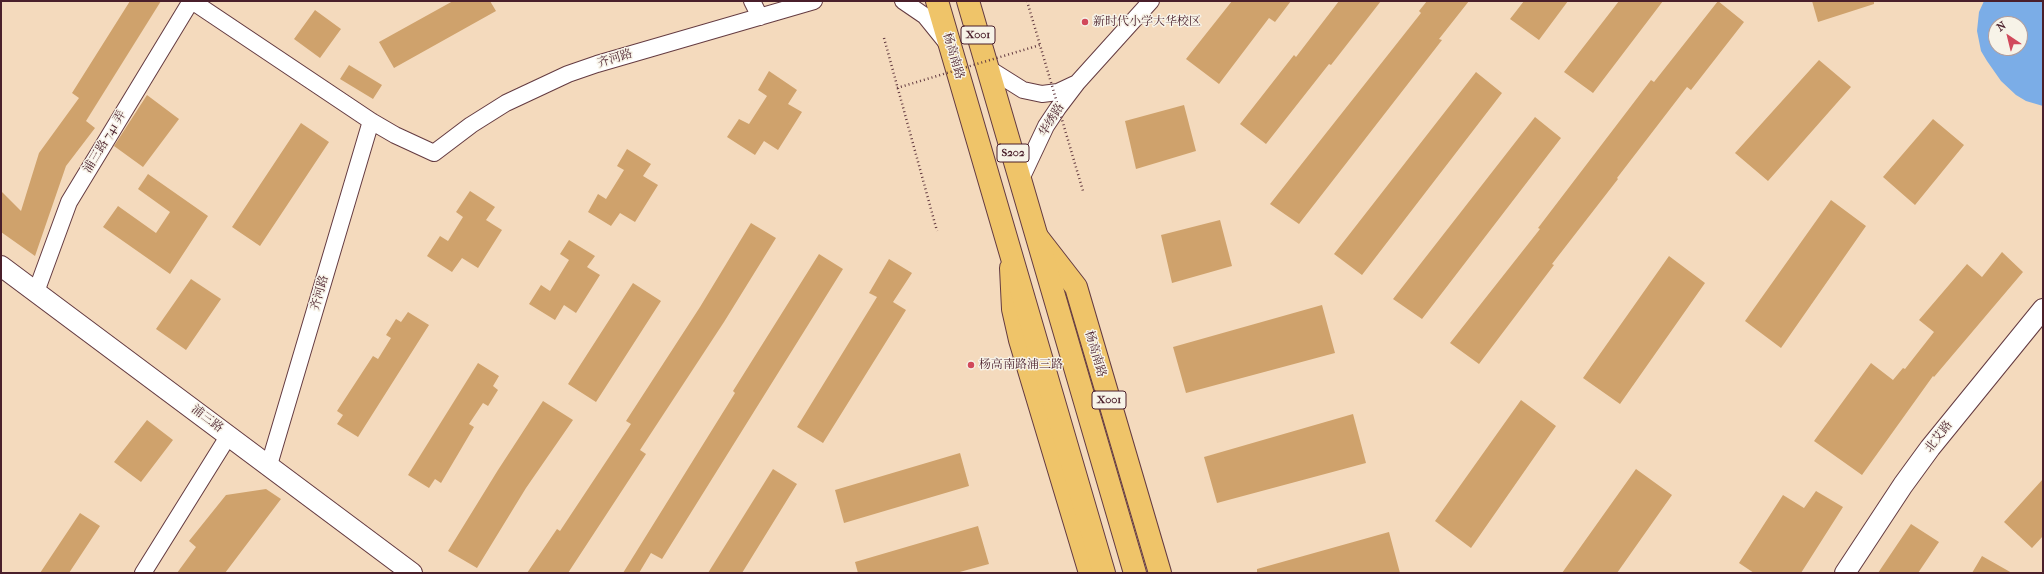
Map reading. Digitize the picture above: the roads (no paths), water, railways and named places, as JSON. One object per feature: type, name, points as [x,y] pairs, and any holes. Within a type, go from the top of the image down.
[{"type":"main road","name":"杨高南路","points":[[938,1],[1104,573]]},
{"type":"main road","name":"杨高南路","points":[[968,1],[1135,573]]},
{"type":"main road","name":"杨高南路","points":[[1038,238],[1076,287],[1160,573]]},
{"type":"main road","name":"杨高南路","points":[[1010,248],[1013,309],[1020,340],[1090,573]]},
{"type":"street","points":[[192,1],[371,121]]},
{"type":"street","name":"浦三路 741 弄","points":[[36,292],[69,202],[192,1]]},
{"type":"street","points":[[752,1],[760,17]]},
{"type":"street","name":"齐河路","points":[[269,465],[371,121],[395,135],[434,153],[471,125],[506,103],[568,74],[597,64],[814,1]]},
{"type":"street","points":[[903,1],[925,16],[951,48]]},
{"type":"street","name":"华绣路","points":[[1021,179],[1046,126],[1077,84],[1151,1]]},
{"type":"street","name":"华绣路","points":[[988,68],[1023,90],[1042,94],[1058,92],[1077,84]]},
{"type":"street","name":"浦三路","points":[[1,266],[412,573]]},
{"type":"street","name":"北艾路","points":[[1845,573],[1930,448],[2043,309]]},
{"type":"street","points":[[144,573],[229,436]]},
{"type":"water","points":[[1984,1],[2043,1],[2043,106],[2026,101],[2016,95],[2001,81],[1981,51],[1977,31],[1979,12]]},
{"type":"place","name":"新时代小学大华校区","points":[[1085,22]]},
{"type":"place","name":"杨高南路浦三路","points":[[971,365]]}]
